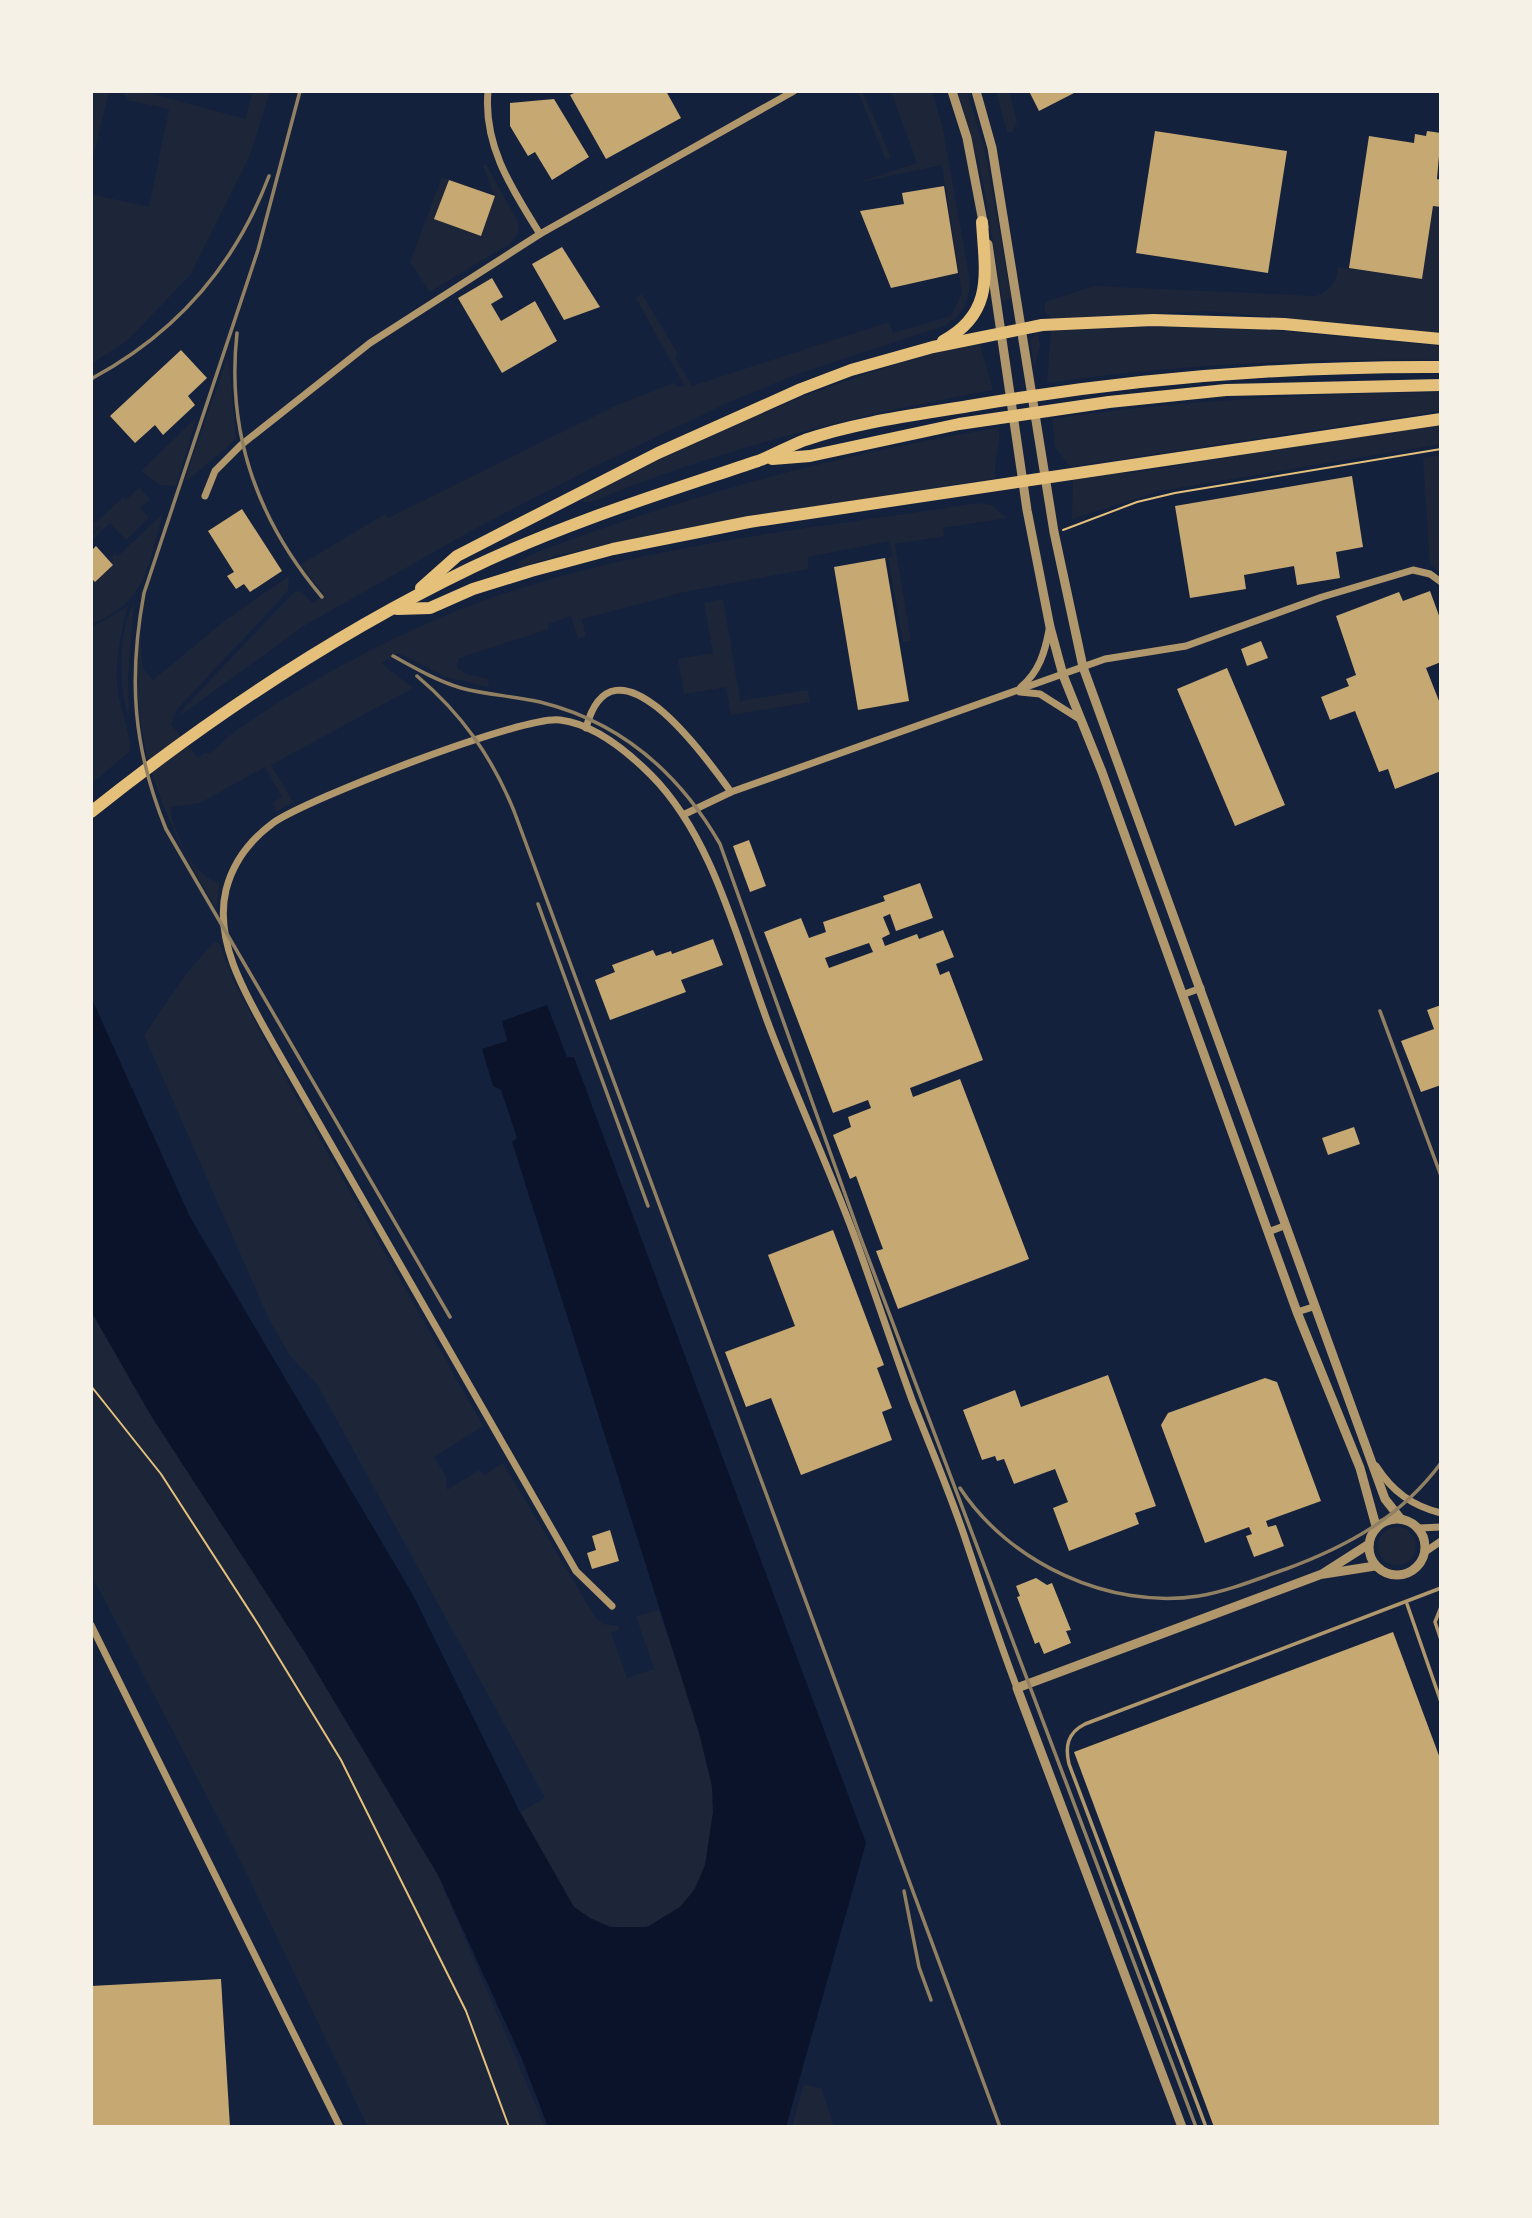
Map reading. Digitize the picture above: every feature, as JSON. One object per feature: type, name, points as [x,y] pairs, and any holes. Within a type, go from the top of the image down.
[{"type":"highway","points":[[933,346],[963,328],[976,313],[985,283],[982,222]]},
{"type":"highway","points":[[408,601],[457,556],[658,453],[800,389],[933,346],[1023,328],[1104,322],[1227,321],[1441,339]]},
{"type":"highway","points":[[91,812],[184,741],[304,659],[392,609],[509,551],[590,517],[761,460],[805,440],[888,420],[1065,389],[1218,373],[1441,368]]},
{"type":"highway","points":[[761,460],[810,456],[959,424],[1068,406],[1226,390],[1441,385]]},
{"type":"highway","points":[[392,609],[430,608],[473,589],[531,571],[659,539],[749,522],[1441,419]]},
{"type":"street","points":[[488,91],[490,141],[515,194],[540,234]]},
{"type":"street","points":[[205,496],[215,471],[317,382],[443,293],[540,234],[794,91]]},
{"type":"street","points":[[952,91],[967,138],[982,222],[993,262],[1022,481],[1050,628],[1063,675],[1117,815],[1297,1312],[1360,1468],[1377,1526]]},
{"type":"street","points":[[976,91],[992,148],[1054,532],[1083,667],[1201,988],[1313,1307],[1374,1463],[1385,1499],[1400,1518],[1419,1528],[1441,1527]]},
{"type":"street","points":[[685,814],[731,792],[1105,659],[1186,646],[1399,573],[1422,571],[1441,582]]},
{"type":"street","points":[[1015,692],[1036,672],[1046,649],[1050,628]]},
{"type":"street","points":[[586,728],[599,697],[619,687],[628,690],[666,715],[706,757],[731,792]]},
{"type":"street","points":[[1015,692],[1040,694],[1081,720]]},
{"type":"street","points":[[612,1606],[576,1571],[301,1093],[242,985],[227,943],[224,920],[226,890],[239,858],[272,824],[298,808],[520,724],[558,720],[586,728],[632,758],[685,814],[705,854],[770,1030],[823,1154],[968,1546],[983,1599],[1182,2127]]},
{"type":"street","points":[[1117,815],[1135,809]]},
{"type":"street","points":[[1182,995],[1201,988]]},
{"type":"street","points":[[1268,1231],[1284,1226]]},
{"type":"street","points":[[1297,1312],[1313,1307]]},
{"type":"street","points":[[1325,1385],[1342,1378]]},
{"type":"street","points":[[1374,1463],[1384,1480],[1408,1501],[1441,1513]]},
{"type":"street","points":[[1322,1574],[1369,1544],[1377,1526],[1390,1519],[1400,1518]]},
{"type":"street","points":[[1419,1528],[1425,1552]]},
{"type":"street","points":[[1017,1688],[1322,1574],[1375,1566],[1391,1575],[1408,1574],[1416,1568],[1425,1552],[1441,1541]]},
{"type":"street","points":[[1369,1544],[1375,1566]]},
{"type":"street","points":[[91,1625],[340,2127]]},
{"type":"lane","points":[[1206,2127],[1069,1764],[1068,1742],[1076,1729],[1407,1604],[1441,1588]]},
{"type":"lane","points":[[1407,1604],[1441,1702]]},
{"type":"lane","points":[[1441,1607],[1435,1622],[1441,1640]]},
{"type":"path","points":[[1054,532],[1137,502],[1175,493],[1441,449]]},
{"type":"path","points":[[91,1386],[161,1474],[258,1624],[341,1760],[466,2011],[509,2127]]},
{"type":"shaded area","points":[[91,91],[109,91],[91,166]]},
{"type":"shaded area","points":[[123,91],[141,91],[245,119],[253,91],[270,91],[250,155],[190,275],[128,340],[91,364],[91,194],[149,207],[169,109],[127,100]]},
{"type":"shaded area","points":[[862,91],[891,157],[886,160],[858,92]]},
{"type":"shaded area","points":[[891,91],[932,91],[943,129],[970,281],[966,302],[956,317],[944,326],[800,373],[727,403],[598,465],[478,527],[302,627],[180,716],[183,709],[294,592],[301,591],[312,603],[325,595],[300,565],[385,514],[388,518],[617,405],[674,383],[679,387],[684,385],[636,298],[642,294],[678,354],[675,357],[692,386],[889,322],[893,333],[951,316],[962,293],[942,165],[856,183],[917,163]]},
{"type":"shaded area","points":[[958,91],[967,91],[985,151],[1011,296],[1003,302],[982,177]]},
{"type":"shaded area","points":[[996,91],[1009,91],[1017,123],[1012,132],[1007,132]]},
{"type":"shaded area","points":[[486,164],[518,222],[519,231],[512,242],[430,292],[410,262],[442,177],[449,180],[435,219],[481,235],[495,197],[483,166]]},
{"type":"shaded area","points":[[1433,206],[1441,207],[1441,333],[1207,311],[1053,319],[1045,313],[1045,302],[1094,286],[1316,296],[1332,285],[1338,267],[1422,279]]},
{"type":"shaded area","points":[[1220,325],[1441,346],[1441,360],[1244,364],[1145,371],[1047,383],[1051,330]]},
{"type":"shaded area","points":[[1038,333],[1040,346],[1034,367],[1030,339]]},
{"type":"shaded area","points":[[979,342],[993,390],[892,410],[790,435],[689,466],[591,502],[583,502],[584,497],[632,473],[777,407],[876,371]]},
{"type":"shaded area","points":[[228,356],[236,439],[187,481],[185,478]]},
{"type":"shaded area","points":[[1441,392],[1441,411],[1070,467],[1055,447],[1052,419],[1246,399]]},
{"type":"shaded area","points":[[197,417],[176,486],[160,485],[141,471]]},
{"type":"shaded area","points":[[1441,422],[1441,444],[1160,491],[1072,519],[1073,479],[1105,473],[1133,473]]},
{"type":"shaded area","points":[[998,428],[996,478],[670,531],[518,566],[521,560],[538,552],[708,494],[823,463]]},
{"type":"shaded area","points":[[1441,455],[1441,572],[1430,565],[1423,458]]},
{"type":"shaded area","points":[[139,488],[150,499],[140,508],[149,518],[126,540],[110,523],[93,539],[91,536],[103,523],[91,534],[91,523],[99,520],[123,497],[126,500]]},
{"type":"shaded area","points":[[978,503],[992,505],[1007,518],[943,528],[944,536],[895,544],[911,641],[903,642],[888,558],[893,557],[889,541],[808,557],[808,569],[684,592],[582,619],[586,636],[578,639],[571,616],[548,624],[549,629],[459,658],[457,668],[466,674],[489,679],[488,687],[446,677],[399,653],[381,663],[413,688],[271,765],[293,802],[276,812],[273,802],[282,797],[265,767],[200,803],[171,807],[170,813],[187,855],[209,879],[220,883],[216,908],[184,851],[159,794],[142,733],[138,701],[138,641],[146,598],[140,631],[142,667],[153,680],[227,619],[289,576],[288,590],[281,599],[177,709],[171,724],[198,758],[213,751],[229,736],[273,706],[341,666],[412,630],[479,602],[548,580],[690,547]]},
{"type":"shaded area","points":[[163,514],[148,566],[134,594],[110,616],[91,624],[91,578],[95,582],[113,565],[109,560],[115,554],[118,556]]},
{"type":"shaded area","points":[[723,599],[740,701],[808,690],[810,702],[731,715],[726,687],[684,694],[678,659],[713,653],[704,603]]},
{"type":"shaded area","points":[[134,604],[128,677],[129,716],[123,691],[121,659],[125,628]]},
{"type":"shaded area","points":[[128,606],[120,640],[117,687],[130,751],[91,784],[91,628]]},
{"type":"shaded area","points":[[213,943],[219,943],[234,982],[269,1049],[483,1426],[434,1457],[446,1476],[447,1490],[479,1470],[484,1475],[503,1463],[595,1617],[603,1624],[618,1626],[619,1630],[611,1633],[627,1678],[654,1669],[636,1616],[659,1610],[701,1734],[713,1810],[709,1851],[702,1871],[681,1907],[665,1919],[647,1927],[606,1925],[582,1913],[564,1892],[520,1812],[545,1798],[317,1384],[290,1356],[268,1317],[144,1035],[186,974]]},
{"type":"shaded area","points":[[91,997],[190,1217],[413,1595],[520,1812],[574,1907],[610,1927],[647,1927],[680,1907],[695,1889],[705,1865],[713,1812],[712,1786],[699,1733],[512,1142],[517,1138],[501,1090],[493,1086],[482,1049],[507,1041],[502,1021],[547,1005],[567,1057],[574,1057],[866,1843],[786,2127],[548,2127],[522,2059],[438,1875],[306,1654],[150,1414],[91,1311]]},
{"type":"shaded area","points":[[91,1311],[150,1414],[306,1654],[438,1875],[545,2127],[368,2127],[238,1856],[91,1574]]},
{"type":"shaded area","points":[[1397,1527],[1410,1533],[1416,1546],[1410,1559],[1397,1565],[1384,1559],[1378,1546],[1384,1533]]},
{"type":"shaded area","points":[[804,2084],[821,2088],[834,2127],[792,2127]]},
{"type":"building","points":[[578,91],[666,91],[681,118],[606,159],[570,95]]},
{"type":"building","points":[[1029,91],[1078,91],[1039,111]]},
{"type":"building","points":[[554,99],[589,157],[552,180],[535,152],[528,156],[510,126],[510,103]]},
{"type":"building","points":[[1155,131],[1287,151],[1268,273],[1136,253]]},
{"type":"building","points":[[1427,131],[1441,133],[1437,179],[1441,180],[1441,207],[1433,206],[1422,279],[1349,268],[1369,136],[1414,143],[1415,134],[1426,136]]},
{"type":"building","points":[[449,180],[495,196],[481,236],[434,219]]},
{"type":"building","points":[[944,186],[958,273],[891,288],[860,211],[904,204],[902,193]]},
{"type":"building","points":[[562,247],[600,307],[564,320],[532,264]]},
{"type":"building","points":[[492,278],[503,297],[491,304],[501,321],[535,301],[557,341],[502,373],[458,298]]},
{"type":"building","points":[[181,350],[207,378],[188,396],[195,405],[163,435],[155,425],[135,443],[110,416]]},
{"type":"building","points":[[1352,476],[1363,547],[1336,552],[1340,578],[1297,585],[1294,566],[1244,575],[1246,589],[1190,598],[1175,506]]},
{"type":"building","points":[[242,509],[282,571],[250,592],[244,584],[236,589],[227,576],[234,572],[208,531]]},
{"type":"building","points":[[96,546],[113,565],[95,582],[91,578],[91,551]]},
{"type":"building","points":[[885,558],[909,701],[858,710],[834,567]]},
{"type":"building","points":[[1430,591],[1441,621],[1441,662],[1426,668],[1441,706],[1441,771],[1395,789],[1388,769],[1379,772],[1355,711],[1330,720],[1321,697],[1349,686],[1346,679],[1356,675],[1336,616],[1399,592],[1403,601]]},
{"type":"building","points":[[1261,641],[1268,658],[1247,666],[1241,649]]},
{"type":"building","points":[[1227,668],[1285,805],[1235,826],[1177,689]]},
{"type":"building","points":[[749,840],[766,886],[750,892],[733,846]]},
{"type":"building","points":[[920,883],[933,918],[896,931],[890,914],[883,917],[890,934],[882,938],[885,946],[917,934],[919,939],[943,930],[954,957],[936,964],[940,975],[949,971],[983,1060],[910,1088],[913,1097],[960,1079],[1029,1259],[898,1309],[876,1251],[883,1249],[856,1176],[850,1179],[833,1135],[851,1127],[848,1117],[871,1108],[868,1100],[833,1113],[764,932],[801,918],[809,938],[826,932],[823,922],[885,901],[883,896]],"holes":[[[869,943],[873,952],[829,968],[825,958]]]},
{"type":"building","points":[[713,939],[723,965],[681,980],[686,992],[610,1020],[595,980],[615,972],[612,965],[653,950],[656,956],[671,951],[672,954]]},
{"type":"building","points":[[1441,1005],[1441,1085],[1421,1092],[1401,1041],[1434,1029],[1427,1010]]},
{"type":"building","points":[[1354,1127],[1360,1144],[1328,1155],[1322,1138]]},
{"type":"building","points":[[833,1230],[884,1365],[877,1368],[892,1408],[882,1412],[892,1440],[801,1475],[771,1398],[746,1407],[725,1352],[795,1326],[768,1255]]},
{"type":"building","points":[[1108,1375],[1156,1506],[1135,1513],[1139,1524],[1069,1551],[1053,1508],[1068,1502],[1055,1469],[1014,1484],[1004,1459],[997,1461],[995,1456],[982,1460],[963,1410],[1015,1390],[1021,1407]]},
{"type":"building","points":[[1265,1378],[1277,1382],[1321,1501],[1266,1521],[1268,1527],[1276,1525],[1284,1546],[1254,1557],[1246,1536],[1252,1534],[1249,1527],[1205,1543],[1161,1425],[1168,1413]]},
{"type":"building","points":[[610,1530],[619,1561],[592,1569],[587,1553],[596,1550],[592,1536]]},
{"type":"building","points":[[1036,1578],[1047,1585],[1052,1583],[1071,1630],[1066,1631],[1071,1643],[1044,1654],[1039,1642],[1035,1644],[1017,1597],[1020,1596],[1016,1586]]},
{"type":"building","points":[[1393,1632],[1441,1761],[1441,2127],[1214,2127],[1074,1752]]},
{"type":"building","points":[[221,1979],[230,2127],[91,2127],[91,1986]]},
{"type":"railway","points":[[300,91],[258,250],[144,593],[135,684],[140,741],[146,770],[166,829],[450,1317]]},
{"type":"railway","points":[[91,379],[149,341],[199,294],[239,239],[269,176]]},
{"type":"railway","points":[[237,333],[237,406],[251,474],[280,538],[322,597]]},
{"type":"railway","points":[[393,656],[452,685],[540,702],[569,711],[622,737],[666,773],[704,818],[720,844],[860,1236],[1196,2127]]},
{"type":"railway","points":[[417,676],[462,721],[496,772],[514,811],[1000,2127]]},
{"type":"railway","points":[[538,904],[648,1206]]},
{"type":"railway","points":[[1380,1011],[1441,1176]]},
{"type":"railway","points":[[960,1488],[981,1515],[1034,1559],[1097,1588],[1131,1596],[1165,1598],[1199,1596],[1221,1591],[1286,1569],[1352,1540],[1409,1499],[1441,1463]]},
{"type":"railway","points":[[904,1891],[919,1967],[931,2000]]}]
